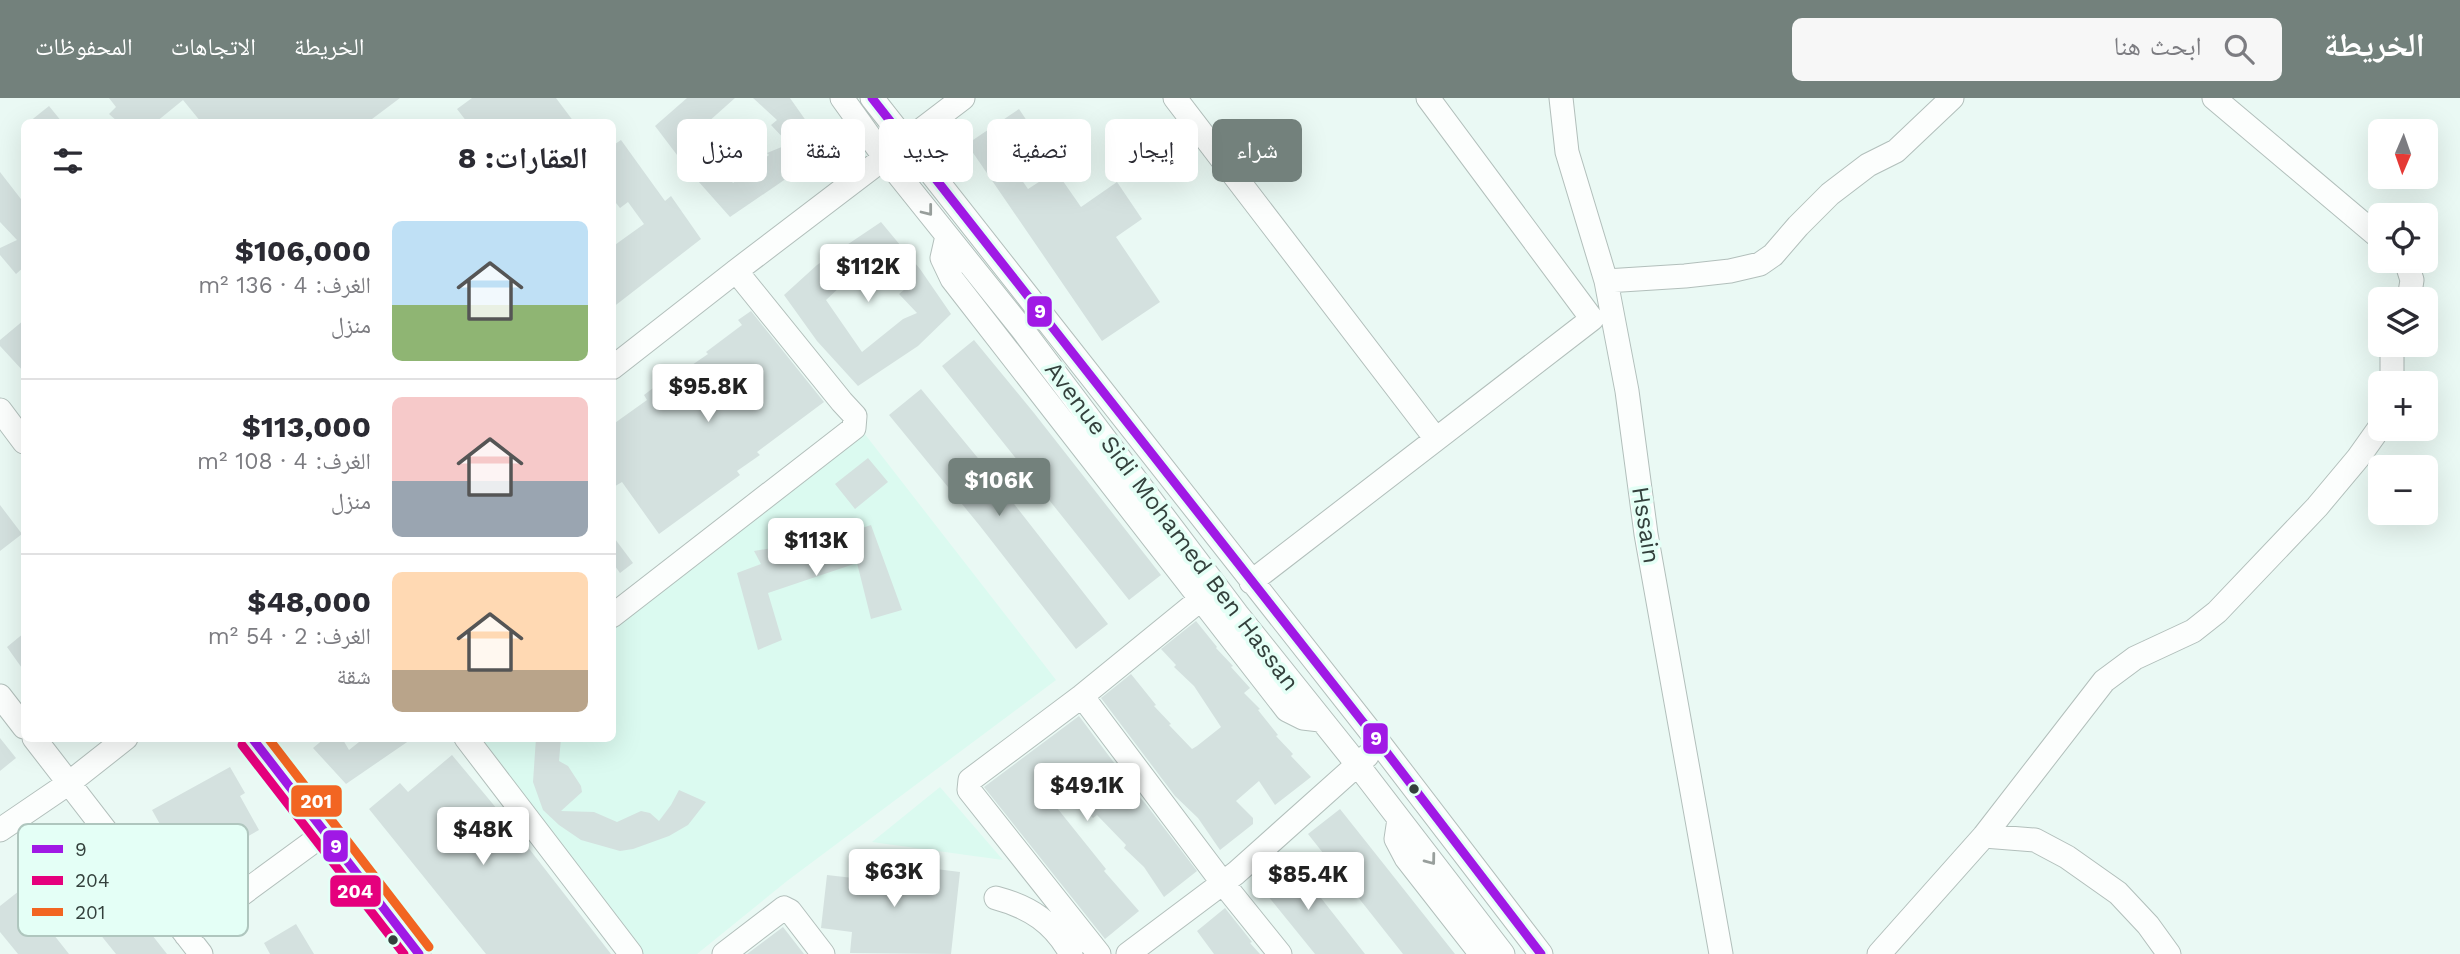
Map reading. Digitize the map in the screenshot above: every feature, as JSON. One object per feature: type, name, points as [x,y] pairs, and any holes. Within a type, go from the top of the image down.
[{"type":"street","name":"Avenue Sidi Mohamed Ben Hassan","points":[[842,98],[879,150]]},
{"type":"street","name":"Avenue Sidi Mohamed Ben Hassan","points":[[872,98],[888,119]]},
{"type":"street","points":[[935,119],[963,98]]},
{"type":"street","points":[[1175,98],[1436,439]]},
{"type":"street","points":[[1251,582],[1592,320],[1428,98]]},
{"type":"street","name":"Hssain","points":[[1561,98],[1567,152],[1606,281],[1626,391],[1646,534],[1721,954]]},
{"type":"street","points":[[1606,281],[1685,276],[1730,271],[1760,264],[1773,255],[1830,194],[1868,165],[1896,151],[1952,98]]},
{"type":"street","points":[[2214,98],[2368,228]]},
{"type":"street","points":[[616,365],[879,163]]},
{"type":"street","name":"Avenue Sidi Mohamed Ben Hassan","points":[[904,182],[1022,329],[1237,614],[1503,954]]},
{"type":"street","name":"Avenue Sidi Mohamed Ben Hassan","points":[[936,182],[1381,745],[1541,954]]},
{"type":"street","points":[[947,236],[942,258],[952,279],[1287,710],[1304,718],[1320,720]]},
{"type":"street","points":[[616,613],[854,428],[855,416],[736,271]]},
{"type":"street","points":[[0,410],[21,438]]},
{"type":"street","points":[[1878,954],[1984,836],[2104,681],[2135,658],[2193,631],[2217,612],[2316,507],[2370,441]]},
{"type":"street","points":[[1099,954],[968,786],[970,780],[1082,696],[1201,599]]},
{"type":"street","points":[[0,696],[21,723]]},
{"type":"street","points":[[1082,696],[1280,954]]},
{"type":"street","points":[[37,742],[101,824]]},
{"type":"street","points":[[0,830],[69,783],[121,742]]},
{"type":"street","points":[[255,742],[419,954]]},
{"type":"street","points":[[469,742],[631,954]]},
{"type":"street","points":[[1128,954],[1223,882],[1381,745]]},
{"type":"street","points":[[1399,819],[1396,839],[1406,858],[1481,954]]},
{"type":"street","points":[[248,890],[325,833]]},
{"type":"street","points":[[1984,836],[2035,841],[2067,857],[2118,893],[2148,925],[2168,954]]},
{"type":"street","points":[[996,898],[1020,904],[1040,916],[1058,932],[1071,954]]},
{"type":"street","points":[[724,954],[784,908],[790,911],[823,954]]},
{"type":"street","points":[[188,936],[201,954]]},
{"type":"shaded area","points":[[864,433],[1056,680],[787,881],[697,954],[637,954],[481,742],[616,742],[616,620]]},
{"type":"shaded area","points":[[940,787],[1003,860],[872,842]]},
{"type":"building","points":[[109,98],[400,98],[372,119],[199,119],[183,100],[160,119],[115,119],[109,114],[116,107]]},
{"type":"building","points":[[472,98],[556,98],[572,119],[465,119],[457,109]]},
{"type":"building","points":[[687,98],[735,98],[711,119],[677,119],[677,155],[655,126]]},
{"type":"building","points":[[753,98],[790,98],[805,119],[781,119],[781,136],[771,125],[777,120]]},
{"type":"building","points":[[49,106],[60,119],[33,119]]},
{"type":"building","points":[[1019,109],[1026,119],[1004,119]]},
{"type":"building","points":[[987,131],[987,173],[973,153],[973,140]]},
{"type":"building","points":[[621,140],[665,201],[671,196],[701,239],[616,305],[616,244],[644,224],[628,202],[620,208],[616,203],[616,143]]},
{"type":"building","points":[[781,147],[781,182],[730,217],[699,182],[767,182],[767,153]]},
{"type":"building","points":[[0,172],[21,199],[21,270],[16,274],[0,255],[0,248],[17,240],[0,222]]},
{"type":"building","points":[[993,182],[1023,182],[1028,189],[1039,182],[1064,182],[1081,207],[1117,182],[1142,219],[1116,237],[1160,302],[1102,341]]},
{"type":"building","points":[[881,222],[920,269],[951,314],[918,346],[858,386],[817,341],[784,295],[817,265]],"holes":[[[876,263],[905,289],[899,294],[917,313],[903,319],[862,352],[826,300],[855,273],[857,276]]]},
{"type":"building","points":[[751,311],[824,402],[757,452],[760,455],[737,471],[740,475],[659,534],[622,482],[616,486],[616,422],[647,400],[644,395],[661,382],[663,385],[708,354],[706,352],[742,325],[738,320]]},
{"type":"building","points":[[21,322],[21,369],[0,346],[0,340]]},
{"type":"building","points":[[974,340],[1161,575],[1129,600],[942,366]]},
{"type":"building","points":[[921,389],[1108,624],[1076,649],[889,415]]},
{"type":"building","points":[[868,458],[888,482],[855,509],[835,484]]},
{"type":"building","points":[[0,505],[21,535],[0,551]]},
{"type":"building","points":[[871,525],[902,610],[871,619],[857,563],[768,593],[782,640],[758,650],[737,573],[761,564],[754,551],[772,548],[778,556]]},
{"type":"building","points":[[616,540],[633,563],[620,573],[616,568]]},
{"type":"building","points":[[1196,621],[1250,688],[1244,693],[1260,709],[1258,710],[1278,735],[1276,736],[1293,754],[1291,756],[1311,777],[1275,805],[1259,781],[1236,801],[1253,818],[1253,824],[1220,850],[1198,818],[1175,796],[1101,698],[1131,674],[1171,724],[1169,725],[1192,749],[1221,727],[1194,686],[1174,667],[1176,665],[1161,649]]},
{"type":"building","points":[[21,635],[21,667],[7,647]]},
{"type":"building","points":[[1079,716],[1115,764],[1111,767],[1145,803],[1197,871],[1164,897],[1144,867],[1124,848],[1126,845],[1097,815],[1093,818],[1052,779],[1041,788],[1106,869],[1104,871],[1139,911],[1105,939],[984,787]]},
{"type":"building","points":[[0,738],[16,758],[0,771]]},
{"type":"building","points":[[320,742],[344,742],[349,750],[359,742],[407,742],[346,784],[313,748]]},
{"type":"building","points":[[536,742],[561,742],[559,761],[568,766],[582,792],[561,811],[594,812],[617,822],[641,811],[650,813],[659,821],[679,790],[706,802],[688,825],[669,836],[620,851],[581,840],[559,825],[543,810],[533,782]]},
{"type":"building","points":[[452,755],[611,954],[486,954],[369,809],[400,783],[408,792]]},
{"type":"building","points":[[230,767],[245,793],[240,796],[259,830],[248,836],[248,824],[160,824],[152,810]]},
{"type":"building","points":[[1340,809],[1455,954],[1403,954],[1308,834]]},
{"type":"building","points":[[1290,859],[1365,954],[1315,954],[1259,885]]},
{"type":"building","points":[[864,860],[960,872],[951,954],[850,953],[852,932],[821,928],[827,875],[862,879]]},
{"type":"building","points":[[18,892],[18,936],[55,936],[69,954],[18,954],[0,932],[0,906]]},
{"type":"building","points":[[1225,908],[1260,954],[1214,954],[1197,931]]},
{"type":"building","points":[[296,924],[314,954],[270,954],[264,943]]},
{"type":"building","points":[[783,927],[804,954],[747,954]]},
{"type":"building","points":[[101,936],[153,936],[167,954],[116,954]]},
{"type":"transit line","name":"9","points":[[872,98],[1381,745],[1541,954]]},
{"type":"transit line","name":"9","points":[[255,742],[419,954]]},
{"type":"transit line","name":"201","points":[[271,742],[429,947]]},
{"type":"transit line","name":"204","points":[[242,745],[404,954]]}]
